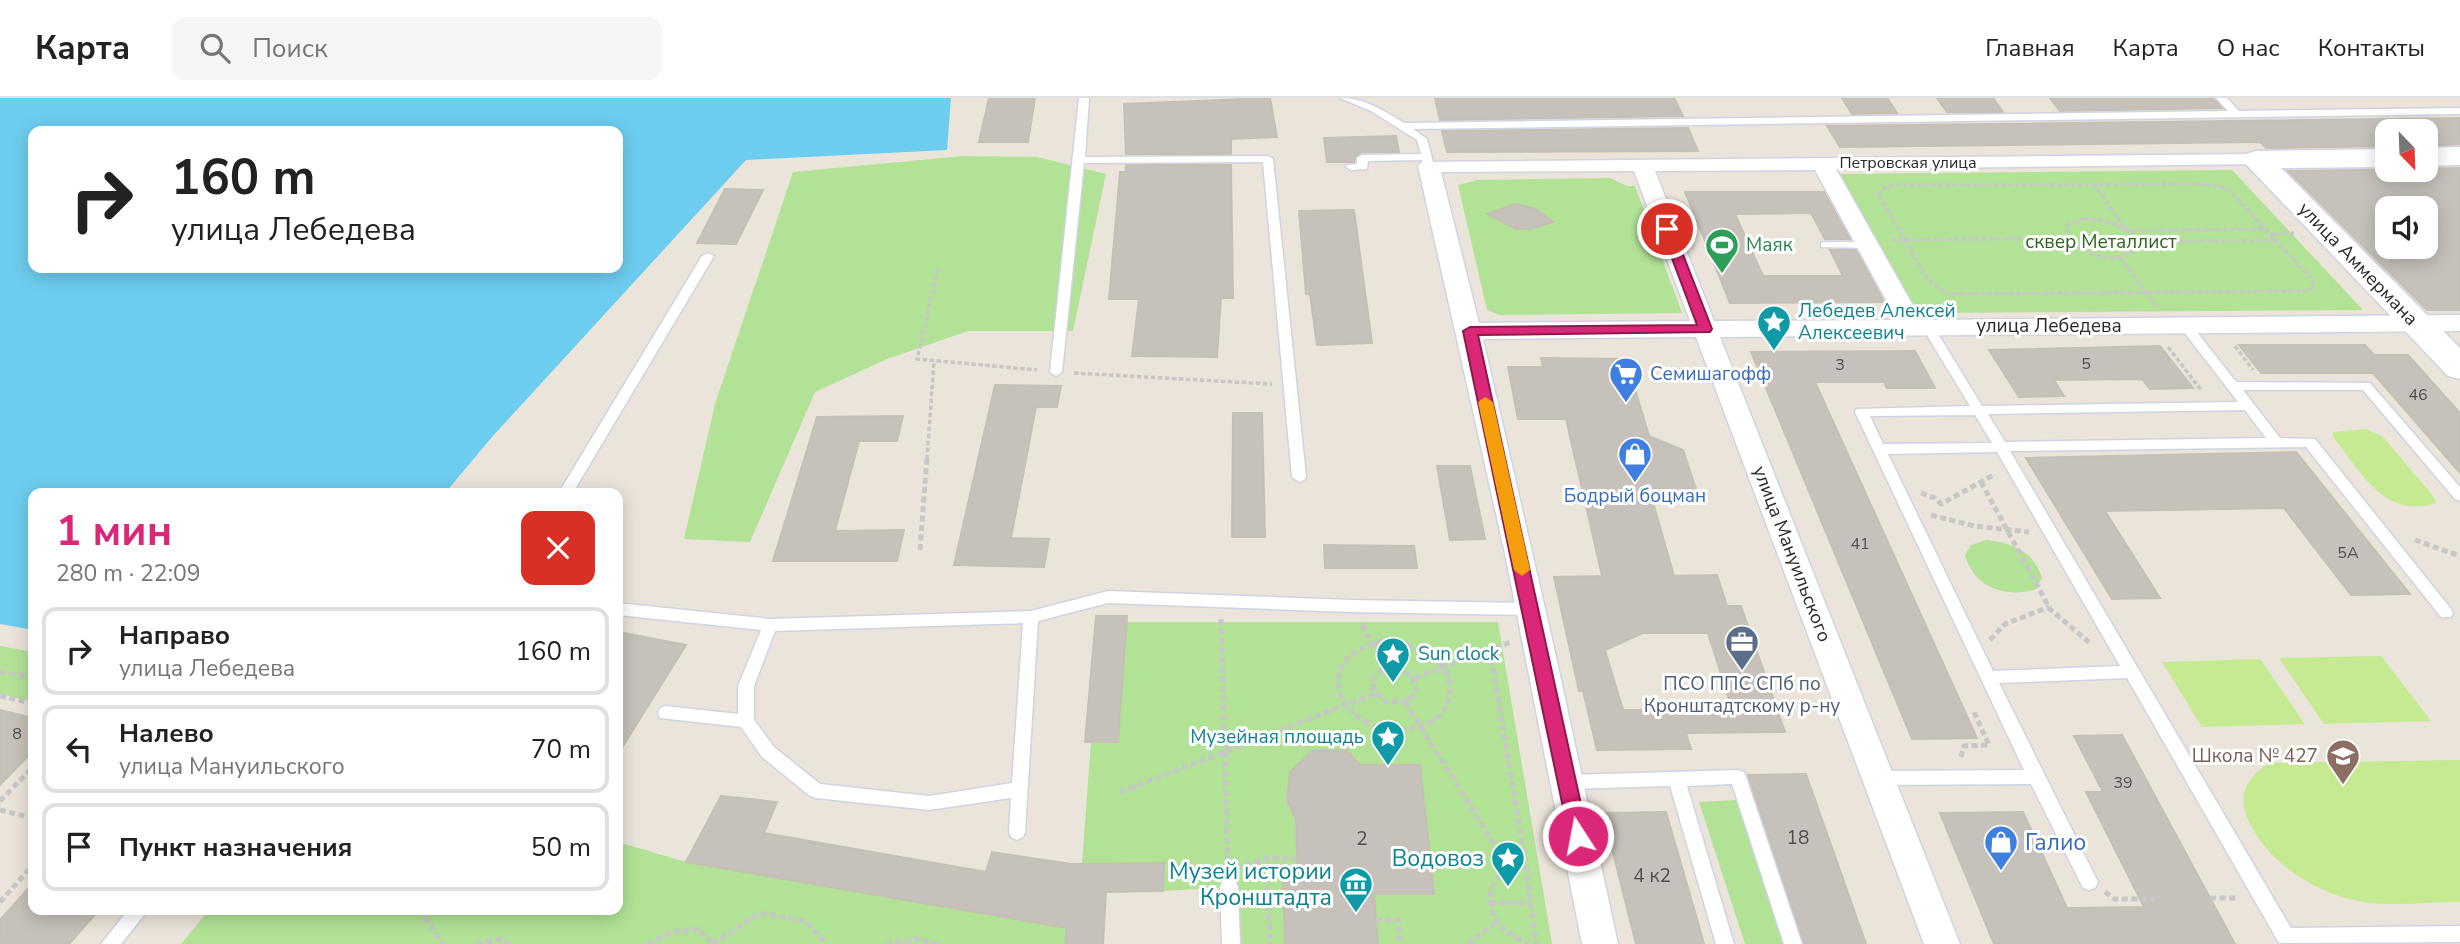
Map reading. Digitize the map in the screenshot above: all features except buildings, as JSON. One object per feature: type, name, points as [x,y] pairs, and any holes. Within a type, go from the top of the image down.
[{"type":"street","points":[[2438,157],[2460,156]]},
{"type":"street","name":"Петровская улица","points":[[1428,162],[1642,165],[2375,158]]},
{"type":"street","name":"улица Аммермана","points":[[2256,160],[2460,368]]},
{"type":"street","points":[[1428,162],[1470,331],[1568,782],[1600,944]]},
{"type":"street","points":[[1822,163],[1868,245],[1921,327]]},
{"type":"street","name":"улица Мануильского","points":[[1642,165],[1942,944]]},
{"type":"street","name":"улица Лебедева","points":[[1470,331],[2460,323]]},
{"type":"lane","points":[[1056,372],[1084,98]]},
{"type":"lane","points":[[1345,98],[1375,109],[1422,139],[1428,162],[1362,158],[1363,167],[1351,167]]},
{"type":"lane","points":[[2221,98],[2236,113]]},
{"type":"lane","points":[[2336,98],[2351,112]]},
{"type":"lane","points":[[1401,126],[2460,111]]},
{"type":"lane","points":[[1079,160],[1268,159],[1299,477]]},
{"type":"lane","points":[[1825,245],[1868,245]]},
{"type":"lane","points":[[569,488],[708,256]]},
{"type":"lane","points":[[2185,325],[2277,443]]},
{"type":"lane","points":[[1921,327],[2001,447],[2287,940],[2460,934]]},
{"type":"lane","points":[[2233,386],[2366,386],[2460,496]]},
{"type":"lane","points":[[2089,882],[1861,412],[2248,406]]},
{"type":"lane","points":[[1880,449],[2310,442],[2446,613]]},
{"type":"lane","points":[[623,610],[770,625],[1031,617],[1108,597],[1531,609]]},
{"type":"lane","points":[[1017,832],[1031,617]]},
{"type":"lane","points":[[770,625],[746,685],[746,721],[768,752],[816,791],[929,803],[1020,789]]},
{"type":"lane","points":[[1989,677],[2132,672]]},
{"type":"lane","points":[[666,713],[746,721]]},
{"type":"lane","points":[[1568,782],[1738,777],[1793,944]]},
{"type":"lane","points":[[1878,778],[2036,777]]},
{"type":"lane","points":[[1676,778],[1725,944]]},
{"type":"lane","points":[[1229,879],[1231,944]]},
{"type":"lane","points":[[110,944],[135,915]]},
{"type":"path","points":[[2094,184],[2137,242],[2275,240]]},
{"type":"path","points":[[2199,184],[2222,187],[2231,192],[2264,229],[2313,281],[2314,286],[2309,290],[2298,291],[1947,294],[1928,280],[1878,194],[1886,187],[2199,184]]},
{"type":"path","points":[[2137,242],[2134,253],[2120,257],[2091,253],[2069,237],[2066,229],[2069,224],[2084,219],[2106,221],[2127,231],[2264,229]]},
{"type":"path","points":[[2270,234],[2299,233]]},
{"type":"path","points":[[1891,240],[2069,237]]},
{"type":"path","points":[[2120,257],[2160,312]]},
{"type":"path","points":[[2228,337],[2266,386]]},
{"type":"path","points":[[2161,338],[2213,407]]},
{"type":"path","points":[[920,550],[934,361]]},
{"type":"path","points":[[1935,514],[1941,504],[2011,465]]},
{"type":"path","points":[[1980,482],[2049,607],[2074,632],[2132,672]]},
{"type":"path","points":[[1898,486],[1935,498],[1941,504]]},
{"type":"path","points":[[1912,515],[1935,514],[1973,526],[2051,533]]},
{"type":"path","points":[[2378,527],[2458,555],[2460,563]]},
{"type":"path","points":[[1220,601],[1229,879]]},
{"type":"path","points":[[1978,653],[2005,624],[2049,607]]},
{"type":"path","points":[[1406,640],[1429,651],[1444,667],[1451,680],[1451,694],[1447,707],[1436,719],[1421,728],[1384,730],[1366,723],[1344,704],[1337,684],[1339,670],[1345,657],[1357,647],[1372,641],[1406,640]]},
{"type":"path","points":[[1372,641],[1386,667]]},
{"type":"path","points":[[1415,677],[1512,642]]},
{"type":"path","points":[[1490,650],[1525,860],[1536,944]]},
{"type":"path","points":[[1386,667],[1404,668],[1415,677],[1418,690],[1405,702],[1386,702],[1374,694],[1371,682],[1373,676],[1386,667]]},
{"type":"path","points":[[0,672],[28,676]]},
{"type":"path","points":[[1120,792],[1374,694]]},
{"type":"path","points":[[0,695],[28,702]]},
{"type":"path","points":[[1405,702],[1507,866]]},
{"type":"path","points":[[1957,777],[1964,746],[1990,745],[1973,710]]},
{"type":"path","points":[[0,802],[28,771]]},
{"type":"path","points":[[0,810],[28,817]]},
{"type":"path","points":[[1229,879],[1269,858],[1297,859]]},
{"type":"path","points":[[1525,860],[1500,871],[1492,881],[1490,903],[1497,922],[1507,933],[1528,944]]},
{"type":"path","points":[[0,902],[28,871]]},
{"type":"path","points":[[1229,879],[1267,879],[1270,944]]},
{"type":"path","points":[[2089,882],[2115,899],[2155,899]]},
{"type":"path","points":[[1490,903],[1531,903]]},
{"type":"path","points":[[648,944],[656,937],[678,929],[698,929],[713,944],[760,913],[804,921],[823,943]]},
{"type":"path","points":[[423,915],[443,944]]},
{"type":"path","points":[[1376,920],[1398,920],[1400,944]]},
{"type":"path","points":[[1468,944],[1497,922]]},
{"type":"path","points":[[477,944],[498,939],[510,944]]},
{"type":"path","points":[[886,944],[916,939],[938,944]]},
{"type":"green space","points":[[963,156],[1037,157],[1106,174],[1073,331],[968,331],[887,359],[815,392],[750,542],[684,539],[715,404],[793,172]]},
{"type":"green space","name":"сквер Металлист","points":[[2232,170],[2363,310],[1919,313],[1838,174]]},
{"type":"green space","points":[[1610,178],[1627,186],[1635,186],[1682,313],[1499,315],[1487,310],[1458,185],[1477,180]]},
{"type":"green space","points":[[2366,429],[2382,436],[2434,497],[2436,503],[2402,505],[2388,499],[2364,477],[2333,437],[2333,432]]},
{"type":"green space","points":[[1986,540],[2005,543],[2028,555],[2042,578],[2036,589],[2025,592],[2002,591],[1992,588],[1975,575],[1965,555],[1971,545]]},
{"type":"green space","name":"Музейная площадь","points":[[1127,622],[1498,622],[1552,944],[1239,944],[1237,887],[1163,891],[1164,863],[1082,864],[1091,742],[1118,742]]},
{"type":"green space","points":[[0,646],[28,651],[28,701],[0,694]]},
{"type":"green space","points":[[2381,656],[2431,721],[2324,724],[2279,658]]},
{"type":"green space","points":[[2260,659],[2305,724],[2202,727],[2162,662]]},
{"type":"green space","points":[[2460,760],[2460,902],[2369,903],[2323,890],[2290,870],[2275,857],[2252,828],[2245,811],[2244,796],[2248,782],[2270,763]]},
{"type":"green space","points":[[1737,800],[1787,944],[1745,944],[1699,802]]},
{"type":"green space","points":[[623,843],[686,862],[1067,928],[1065,944],[181,944],[205,915],[623,915]]},
{"type":"water","points":[[0,98],[951,98],[947,150],[746,160],[492,437],[449,488],[28,488],[28,629],[0,624]]},
{"type":"slow traffic","points":[[1485,402],[1522,570]]},
{"type":"place","name":"Маяк","points":[[1722,275]]},
{"type":"place","name":"Лебедев Алексей Алексеевич","points":[[1774,352]]},
{"type":"place","name":"Семишагофф","points":[[1626,404]]},
{"type":"place","name":"Бодрый боцман","points":[[1635,484]]},
{"type":"place","name":"ПСО ППС СПб по Кронштадтскому р-ну","points":[[1742,672]]},
{"type":"place","name":"Sun clock","points":[[1393,684]]},
{"type":"place","name":"Музейная площадь","points":[[1388,767]]},
{"type":"place","name":"Школа № 427","points":[[2343,786]]},
{"type":"place","name":"Галио","points":[[2001,872]]},
{"type":"place","name":"Водовоз","points":[[1508,888]]},
{"type":"place","name":"Музей истории Кронштадта","points":[[1356,914]]},
{"type":"route","points":[[1578,836],[1470,331],[1706,329],[1667,229]]}]
